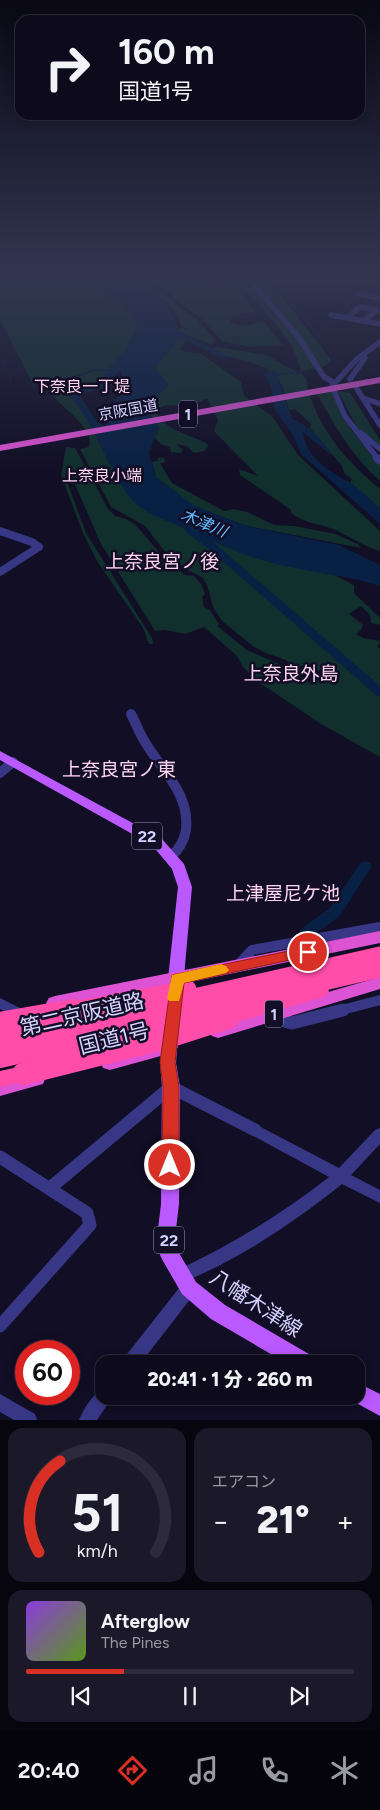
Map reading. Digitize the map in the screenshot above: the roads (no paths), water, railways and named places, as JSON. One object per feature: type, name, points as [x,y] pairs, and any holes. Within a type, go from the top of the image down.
[{"type":"highway","name":"京阪国道","points":[[0,446],[330,386],[380,379]]},
{"type":"highway","points":[[4,1013],[176,984],[237,966],[380,937]]},
{"type":"highway","points":[[4,1013],[84,1006],[262,977],[380,953]]},
{"type":"highway","name":"第二京阪道路","points":[[0,1041],[380,953]]},
{"type":"highway","points":[[0,1079],[162,1039],[380,971]]},
{"type":"highway","name":"第二京阪道路","points":[[0,1057],[380,971]]},
{"type":"highway","name":"国道1号","points":[[0,1088],[144,1055],[169,1043],[380,983]]},
{"type":"main road","name":"八幡木津線","points":[[6,758],[157,842],[179,867],[185,888],[168,1062],[171,1087],[170,1204],[167,1230],[170,1255],[184,1282],[218,1312],[292,1355]]},
{"type":"main road","points":[[365,1397],[380,1406]]},
{"type":"street","points":[[301,341],[330,386],[354,430],[380,461]]},
{"type":"street","points":[[330,386],[367,351],[380,342]]},
{"type":"street","points":[[350,379],[368,354],[367,351]]},
{"type":"street","points":[[357,389],[380,425]]},
{"type":"street","points":[[363,398],[380,404]]},
{"type":"street","points":[[354,430],[360,432],[380,448]]},
{"type":"street","points":[[0,531],[32,542],[39,547],[0,572]]},
{"type":"street","points":[[132,714],[145,740],[175,783],[186,809],[188,820],[184,840],[179,851],[171,856]]},
{"type":"street","points":[[0,773],[6,758]]},
{"type":"street","points":[[237,966],[252,950],[380,927]]},
{"type":"street","points":[[267,1016],[292,1023],[380,1000]]},
{"type":"street","points":[[50,1188],[171,1087],[380,1197]]},
{"type":"street","points":[[136,1355],[184,1282],[217,1259],[267,1229],[340,1177],[380,1134]]},
{"type":"street","points":[[0,1326],[90,1225],[87,1213],[1,1159]]},
{"type":"street","points":[[0,1402],[29,1420]]},
{"type":"street","points":[[87,1420],[98,1405]]},
{"type":"water","name":"木津川","points":[[130,341],[175,341],[155,368],[169,385],[145,406],[159,428],[149,453],[156,477],[194,506],[247,526],[339,545],[380,565],[380,586],[254,558],[158,517],[134,502],[119,482],[79,408],[55,384],[94,369],[109,369]],"holes":[[[121,370],[122,374],[117,381],[119,392],[109,412],[105,426],[96,421],[81,398],[85,393],[108,386],[113,376]],[[94,371],[107,371],[103,377],[104,381],[74,392],[67,383],[70,380]]]},
{"type":"water","points":[[187,341],[199,341],[232,358],[219,356]]},
{"type":"water","points":[[274,371],[281,374],[278,379],[292,419],[314,433],[327,447],[331,455],[303,432],[309,449],[326,468],[353,485],[380,508],[380,524],[301,454],[293,435],[275,410],[268,380],[263,374]]},
{"type":"waterway","points":[[322,341],[337,365],[332,369]]},
{"type":"waterway","points":[[0,356],[11,377],[9,385]]},
{"type":"waterway","points":[[280,374],[307,371]]},
{"type":"waterway","name":"木津川","points":[[180,518],[192,532],[208,543],[380,692]]},
{"type":"waterway","points":[[307,932],[335,912],[365,866]]},
{"type":"district","name":"下奈良一丁堤","points":[[82,386]]},
{"type":"district","name":"上奈良小端","points":[[102,475]]},
{"type":"district","name":"上奈良宮ノ後","points":[[162,561]]},
{"type":"district","name":"上奈良外島","points":[[291,673]]},
{"type":"district","name":"上奈良宮ノ東","points":[[119,769]]},
{"type":"district","name":"上津屋尼ケ池","points":[[283,893]]}]
